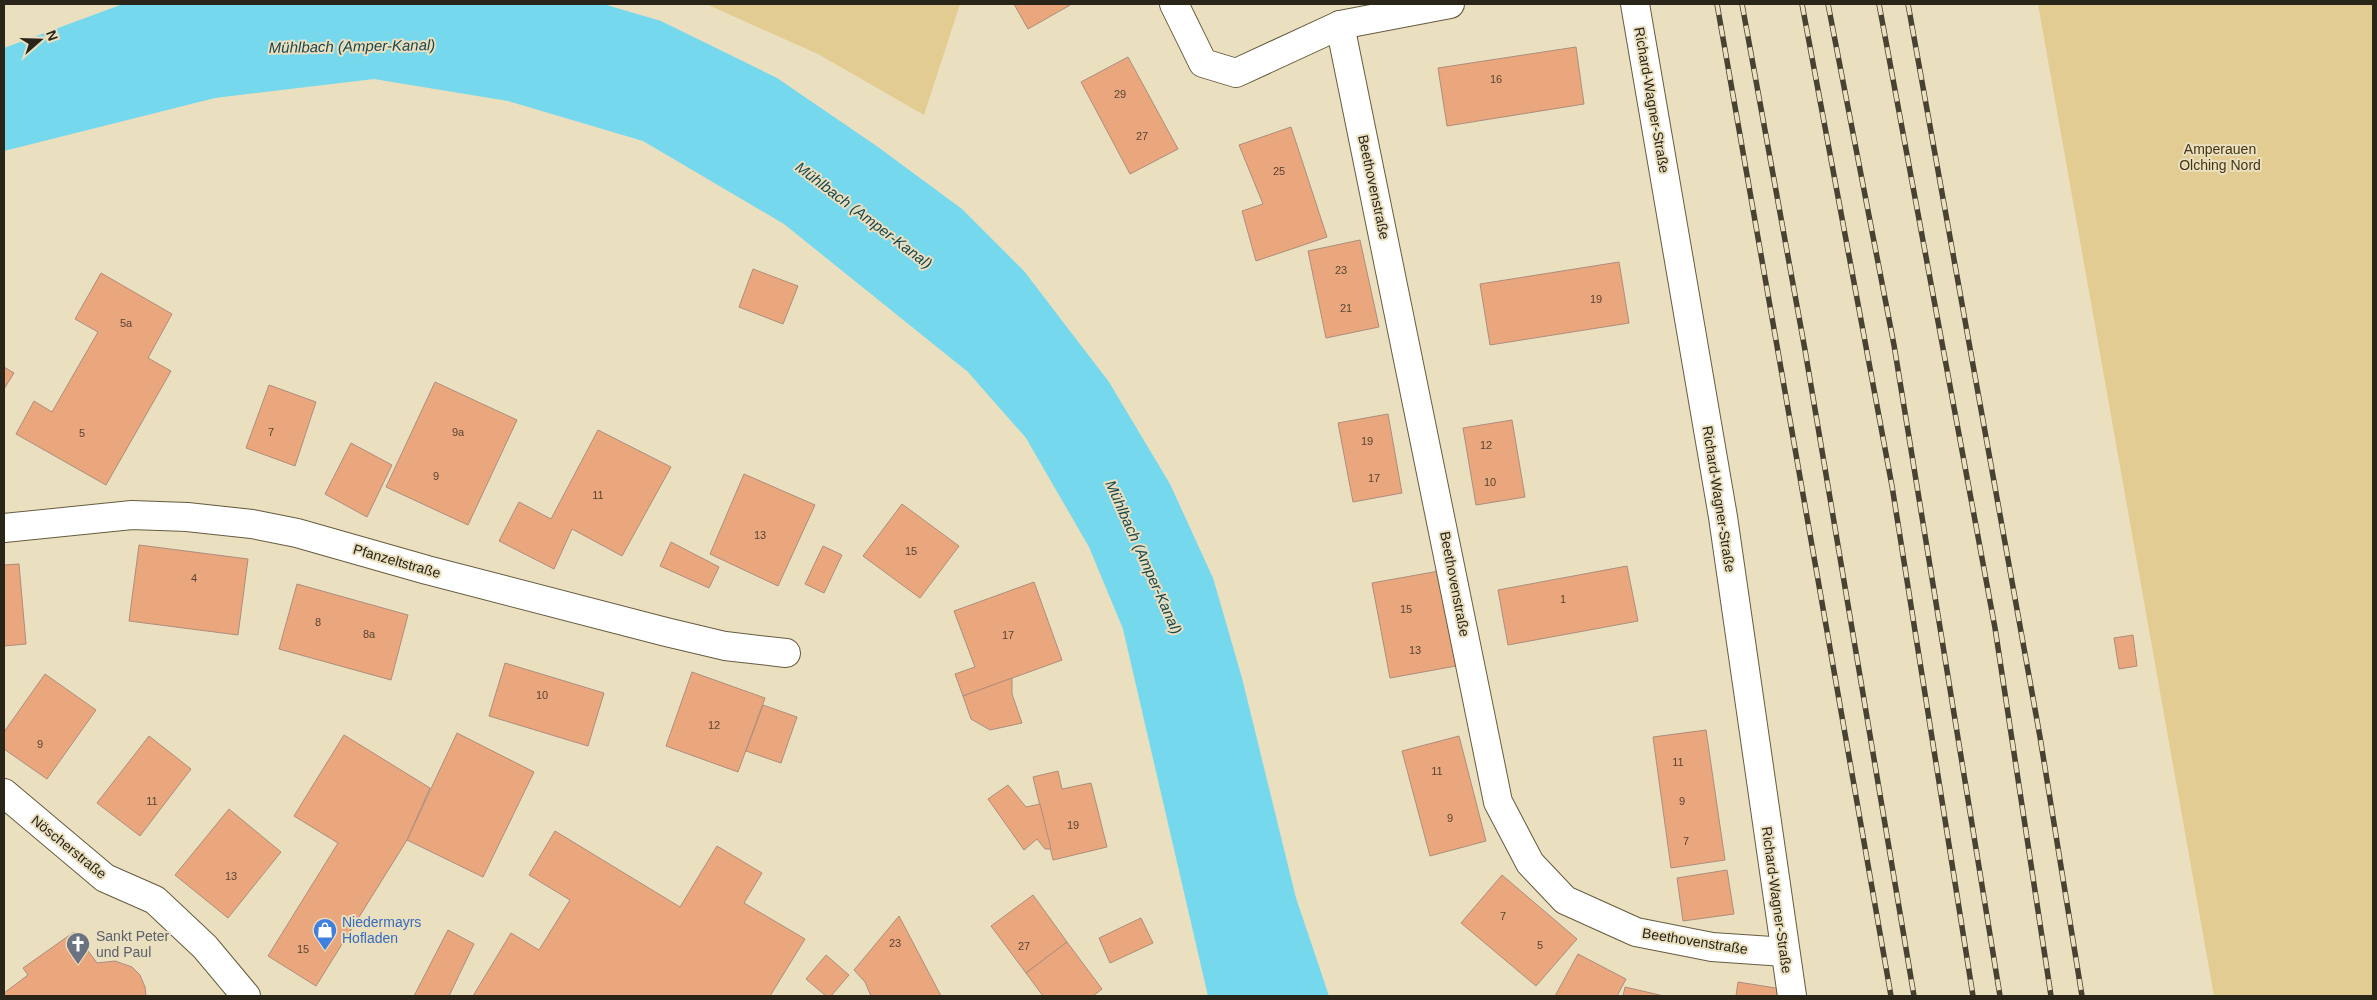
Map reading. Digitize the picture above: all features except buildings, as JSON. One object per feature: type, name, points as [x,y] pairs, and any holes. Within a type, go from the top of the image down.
[{"type":"street","points":[[1174,4],[1203,63],[1236,73],[1340,25],[1450,4]]},
{"type":"street","name":"Richard-Wagner-Straße","points":[[1635,4],[1721,507],[1792,996]]},
{"type":"street","name":"Beethovenstraße","points":[[1340,25],[1498,802],[1530,863],[1564,900],[1636,932],[1712,947],[1785,952]]},
{"type":"street","name":"Pfanzeltstraße","points":[[4,528],[132,515],[187,517],[252,524],[297,533],[427,570],[666,632],[725,646],[786,653]]},
{"type":"street","name":"Nöscherstraße","points":[[4,793],[105,878],[155,900],[205,947],[246,996]]},
{"type":"green space","points":[[706,4],[960,4],[924,115],[818,54]]},
{"type":"green space","name":"Amperauen Olching Nord","points":[[2038,4],[2373,4],[2373,996],[2214,996]]},
{"type":"water","name":"Mühlbach (Amper-Kanal)","points":[[123,4],[603,4],[661,21],[777,78],[878,147],[962,209],[1024,271],[1109,382],[1170,484],[1213,578],[1242,678],[1296,898],[1329,996],[1208,996],[1123,629],[1089,547],[1026,438],[968,372],[784,224],[643,141],[508,101],[374,79],[215,98],[4,151],[4,48]]},
{"type":"railway","points":[[1717,4],[1891,996]]},
{"type":"railway","points":[[1742,4],[1805,350],[1914,996]]},
{"type":"railway","points":[[1802,4],[1892,486],[1973,996]]},
{"type":"railway","points":[[1828,4],[1894,345],[2000,996]]},
{"type":"railway","points":[[1879,4],[1995,628],[2051,996]]},
{"type":"railway","points":[[1908,4],[2040,737],[2082,996]]},
{"type":"place","name":"Niedermayrs Hofladen","points":[[325,951]]},
{"type":"place","name":"Sankt Peter und Paul","points":[[78,965]]}]
